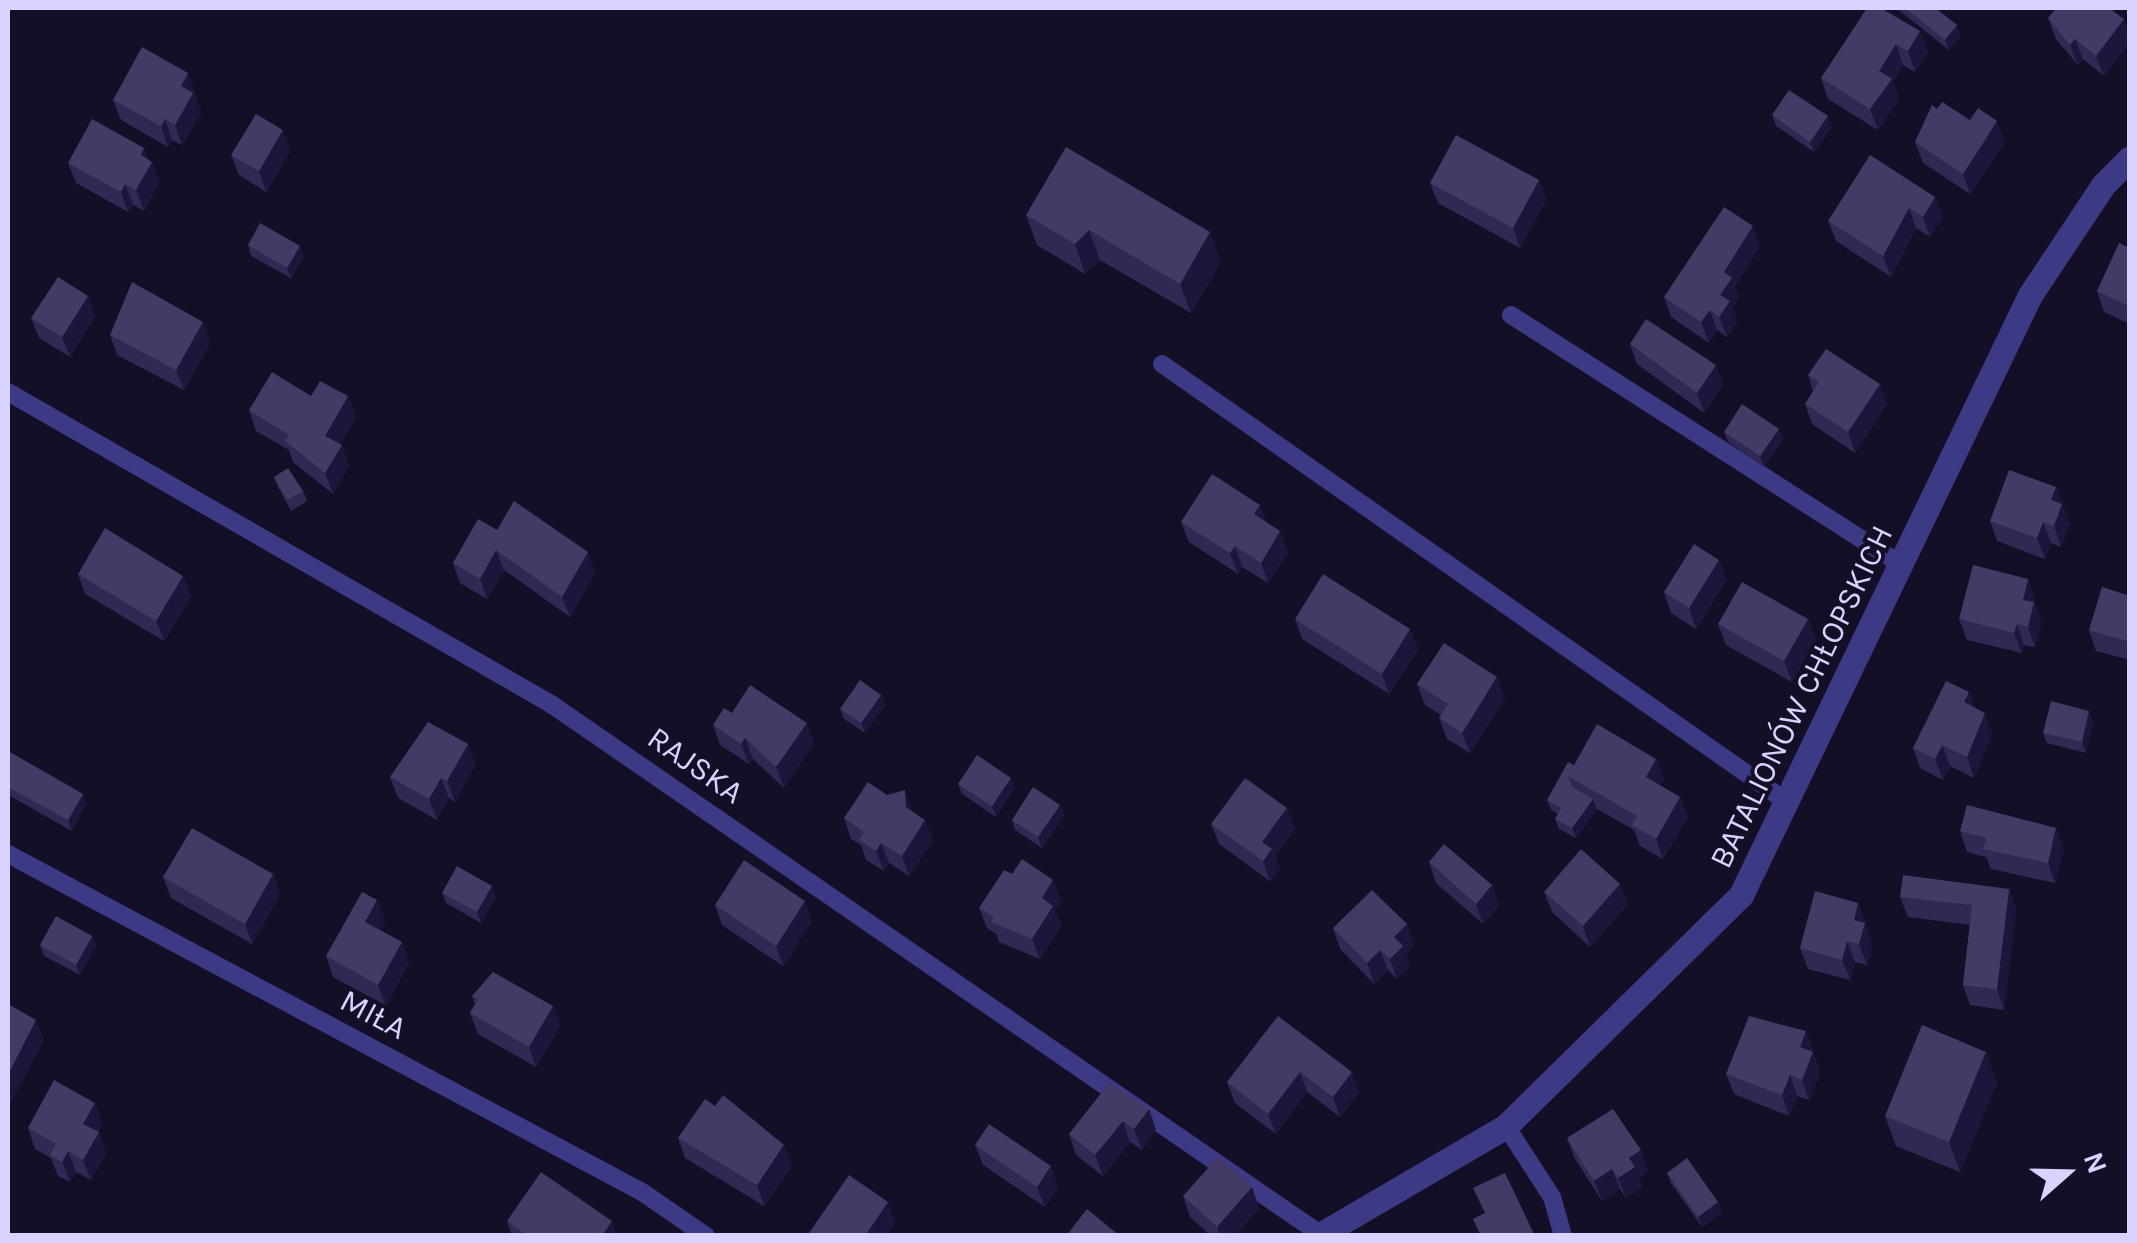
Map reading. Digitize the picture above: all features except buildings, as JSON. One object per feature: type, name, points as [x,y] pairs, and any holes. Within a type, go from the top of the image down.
[{"type":"street","name":"BATALIONÓW CHŁOPSKICH","points":[[1319,1235],[1506,1126],[1741,895],[1904,566],[2030,295],[2103,185],[2130,158]]},
{"type":"lane","points":[[1511,315],[1904,566]]},
{"type":"lane","points":[[1162,364],[1787,802]]},
{"type":"lane","name":"RAJSKA","points":[[8,392],[550,704],[1319,1235]]},
{"type":"lane","name":"MIŁA","points":[[8,854],[642,1192],[706,1236]]},
{"type":"lane","points":[[1506,1126],[1552,1197],[1564,1236]]}]
